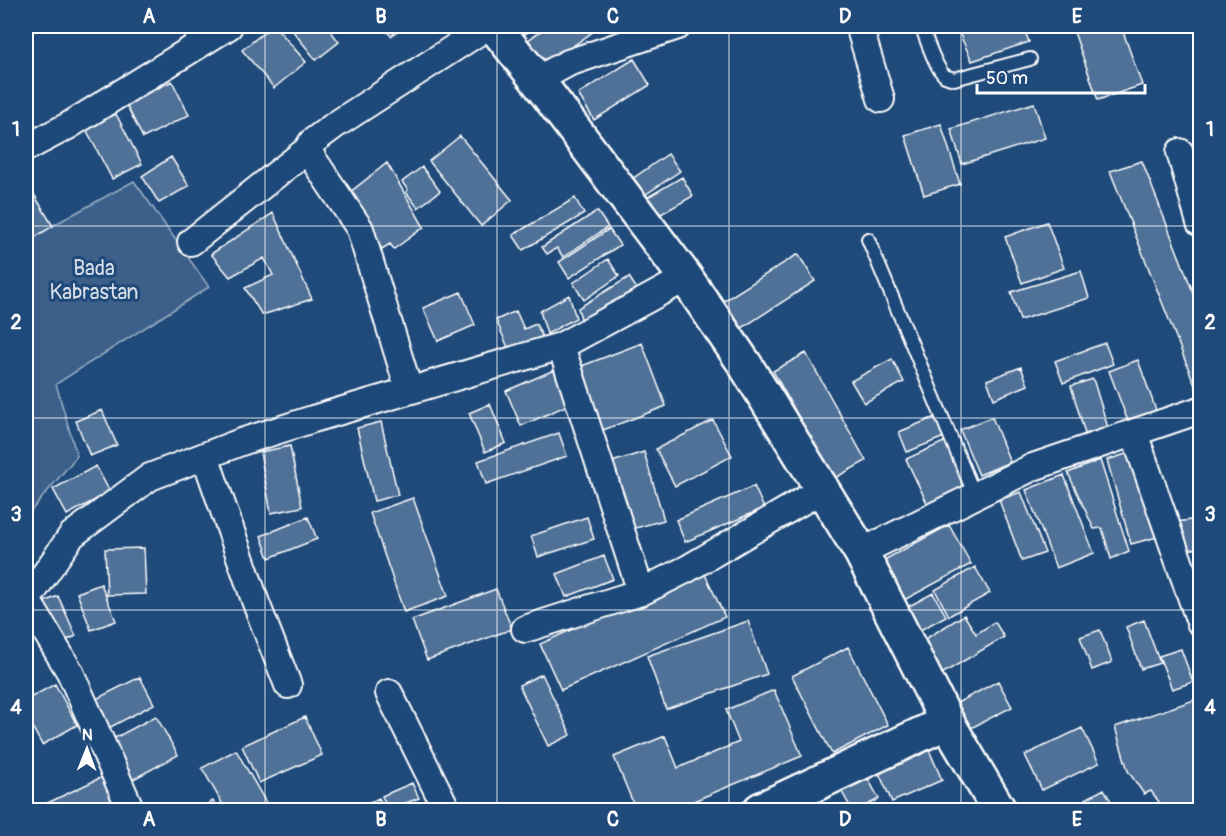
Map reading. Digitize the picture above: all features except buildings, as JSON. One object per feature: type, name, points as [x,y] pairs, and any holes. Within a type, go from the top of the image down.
[{"type":"street","points":[[28,147],[68,126],[229,26]]},
{"type":"street","points":[[191,242],[335,125],[488,26]]},
{"type":"street","points":[[494,26],[686,278],[744,363],[861,552],[947,722],[999,810]]},
{"type":"street","points":[[537,80],[568,63],[678,26]]},
{"type":"street","points":[[859,26],[881,99]]},
{"type":"street","points":[[307,150],[360,229],[409,390]]},
{"type":"street","points":[[1180,152],[1200,222]]},
{"type":"street","points":[[131,810],[70,672],[26,601],[72,535],[150,477],[241,442],[561,346],[686,278]]},
{"type":"street","points":[[561,346],[641,592]]},
{"type":"street","points":[[861,552],[1033,467],[1200,410]]},
{"type":"street","points":[[1134,433],[1200,622]]},
{"type":"street","points":[[205,456],[256,603],[288,685]]},
{"type":"street","points":[[525,629],[641,592],[687,569],[823,489]]},
{"type":"street","points":[[389,693],[447,810]]},
{"type":"street","points":[[760,810],[947,722]]},
{"type":"lane","points":[[921,26],[940,71],[946,77],[954,79],[1030,59]]},
{"type":"lane","points":[[868,239],[975,495]]},
{"type":"green space","name":"Bada Kabrastan","points":[[134,181],[209,287],[56,384],[77,456],[26,517],[26,240]]}]
